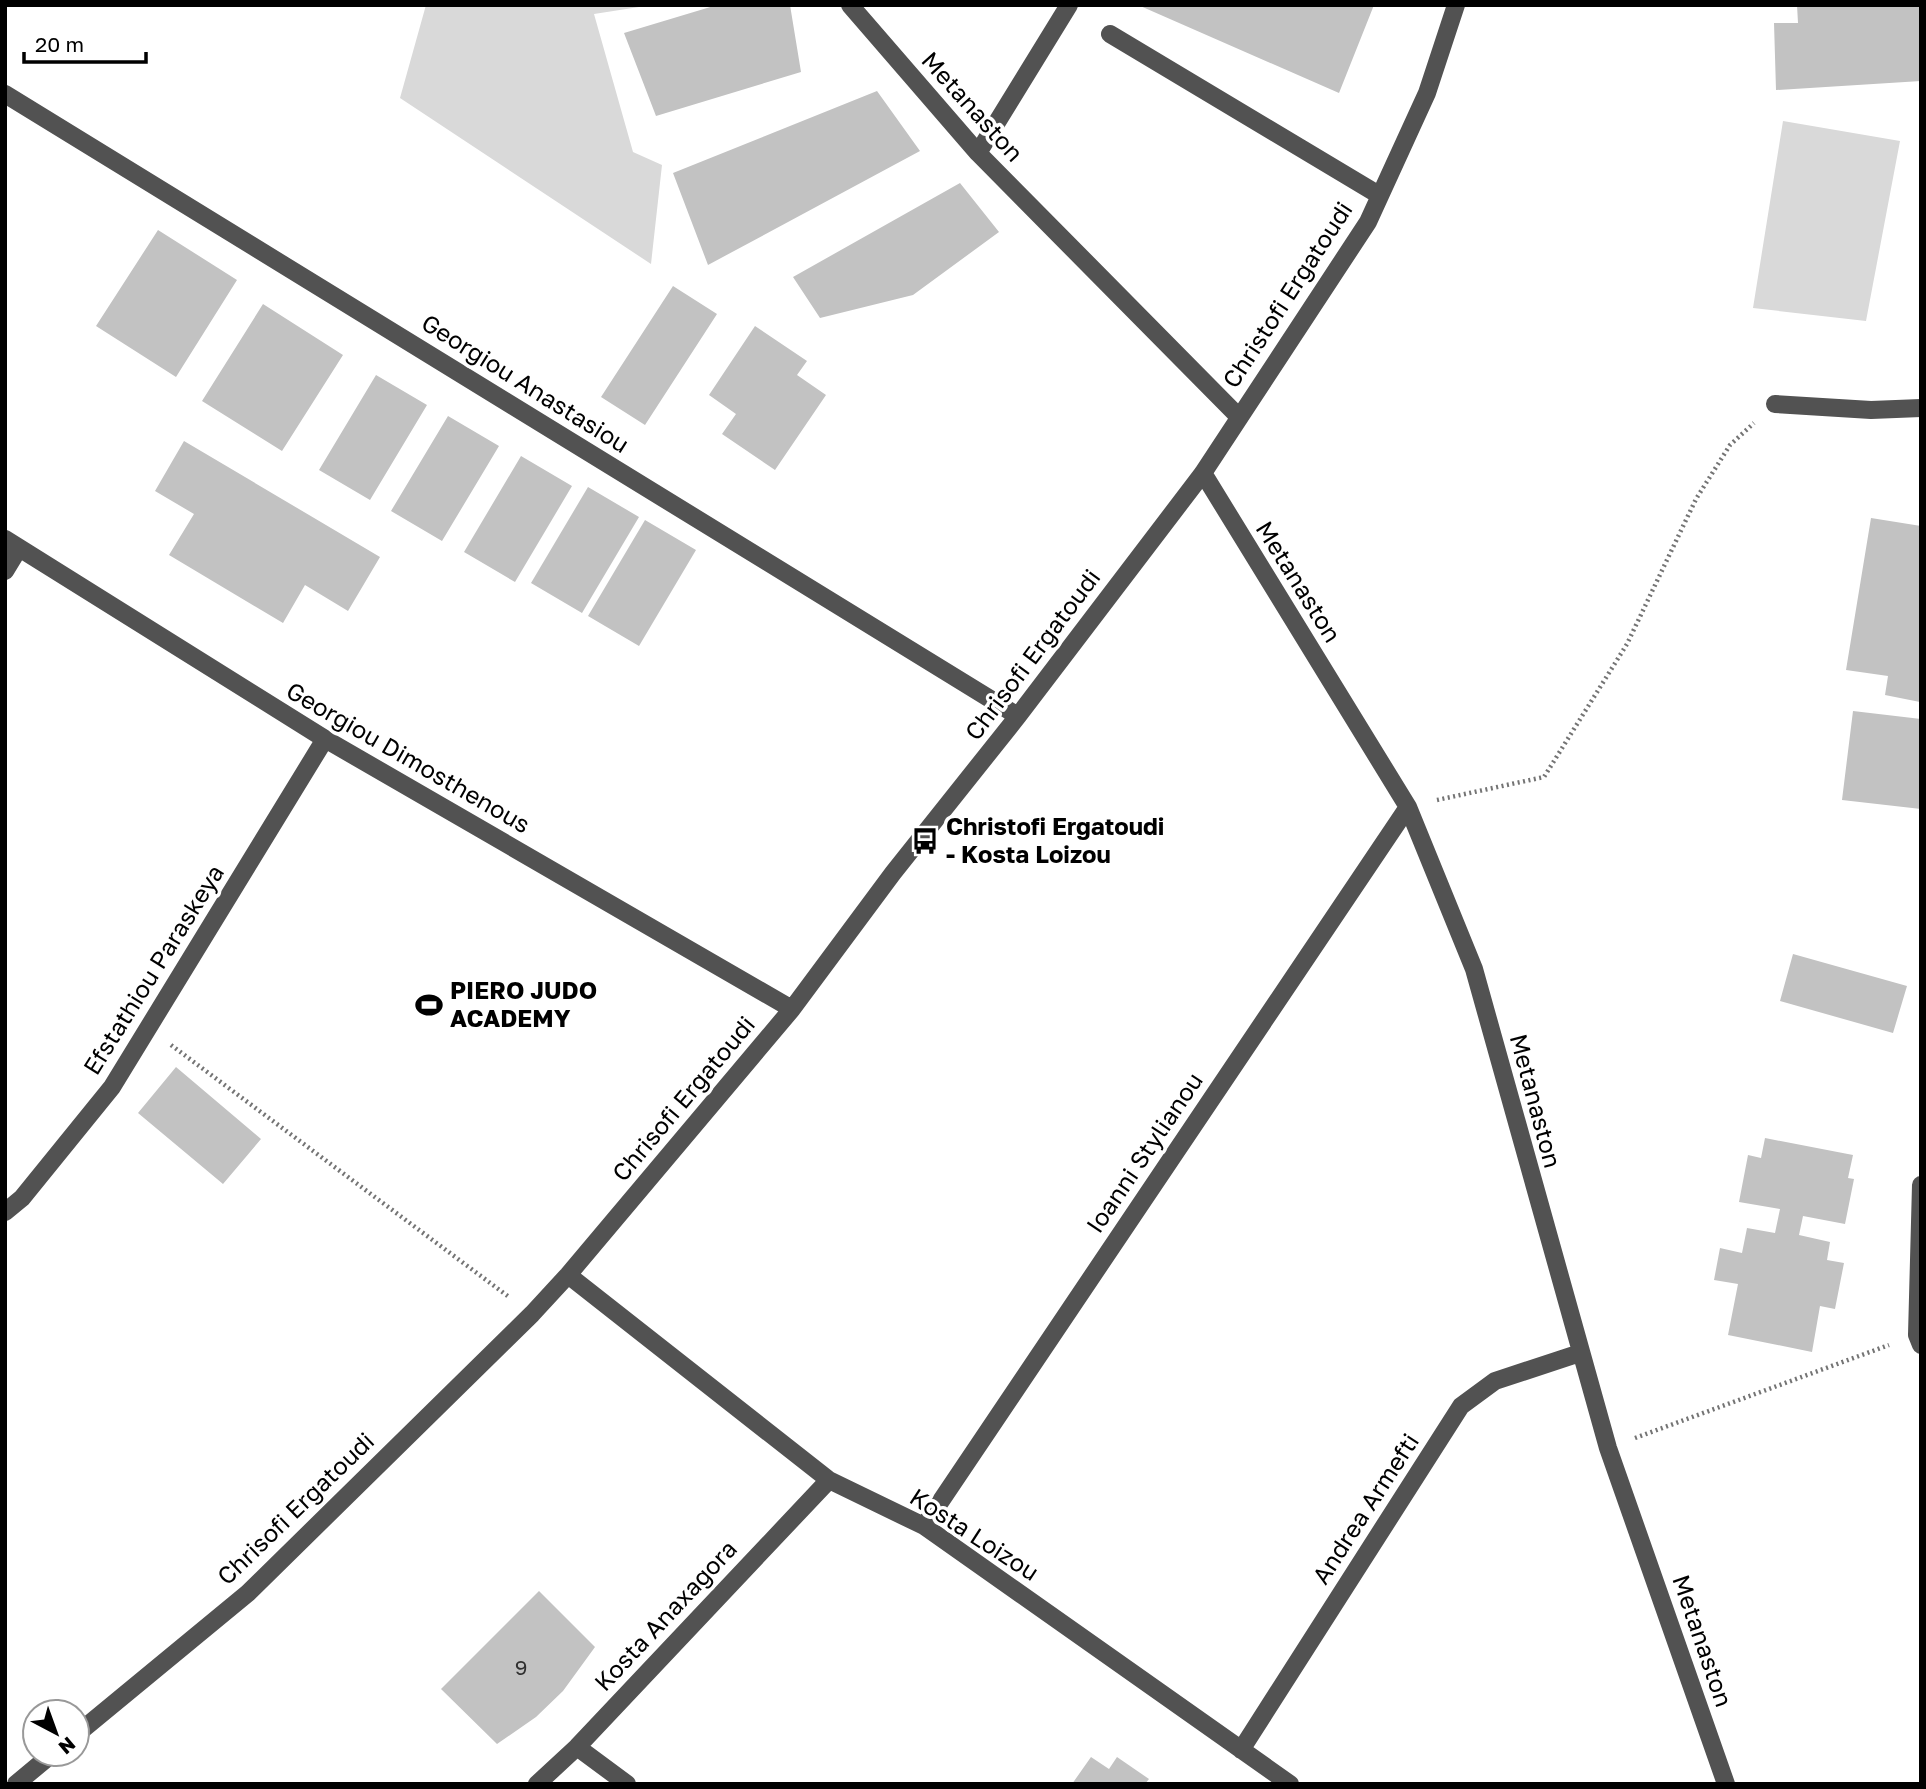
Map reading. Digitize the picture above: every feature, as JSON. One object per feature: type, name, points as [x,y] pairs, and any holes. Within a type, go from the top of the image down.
[{"type":"street","name":"Metanaston","points":[[850,5],[978,153],[1238,416]]},
{"type":"street","points":[[978,153],[1069,5]]},
{"type":"street","name":"Christofi Ergatoudi","points":[[1238,416],[1368,222],[1426,93],[1456,5]]},
{"type":"street","points":[[1110,34],[1379,195]]},
{"type":"street","name":"Georgiou Anastasiou","points":[[5,94],[1018,716]]},
{"type":"street","points":[[1775,404],[1871,410],[1921,408]]},
{"type":"street","name":"Chrisofi Ergatoudi","points":[[91,1722],[248,1593],[532,1314],[568,1275],[792,1009],[893,873],[1018,716],[1203,473],[1238,416]]},
{"type":"street","name":"Metanaston","points":[[1203,473],[1408,807],[1474,969],[1608,1448],[1726,1784]]},
{"type":"street","points":[[5,571],[12,544]]},
{"type":"street","name":"Georgiou Dimosthenous","points":[[12,544],[325,739],[792,1009]]},
{"type":"street","name":"Efstathiou Paraskeya","points":[[5,1212],[22,1198],[112,1087],[325,739]]},
{"type":"street","name":"Ioanni Stylianou","points":[[924,1526],[1408,807]]},
{"type":"street","points":[[1919,1340],[1921,1185]]},
{"type":"street","name":"Kosta Loizou","points":[[568,1275],[829,1479],[924,1526],[1290,1784]]},
{"type":"street","name":"Andrea Armefti","points":[[1241,1749],[1461,1406],[1495,1381],[1580,1353]]},
{"type":"street","name":"Kosta Anaxagora","points":[[537,1784],[576,1747],[829,1479]]},
{"type":"street","points":[[576,1747],[627,1784]]},
{"type":"street","points":[[16,1784],[35,1768]]},
{"type":"path","points":[[1408,807],[1544,777],[1627,644],[1696,499],[1730,445],[1775,404]]},
{"type":"path","points":[[148,1028],[532,1314]]},
{"type":"path","points":[[1608,1448],[1919,1340]]},
{"type":"shaded area","points":[[426,5],[652,5],[594,14],[633,152],[662,165],[651,264],[400,98]]},
{"type":"shaded area","points":[[1783,121],[1900,141],[1866,321],[1753,308]]},
{"type":"building","points":[[717,5],[790,5],[801,72],[656,116],[624,33]]},
{"type":"building","points":[[1138,5],[1374,5],[1339,93]]},
{"type":"building","points":[[1797,5],[1921,5],[1921,81],[1776,90],[1774,23],[1798,23]]},
{"type":"building","points":[[877,91],[920,151],[708,265],[673,173]]},
{"type":"building","points":[[960,183],[999,232],[913,295],[820,318],[793,277]]},
{"type":"building","points":[[158,230],[237,280],[176,377],[96,326]]},
{"type":"building","points":[[673,286],[717,314],[645,425],[601,397]]},
{"type":"building","points":[[263,304],[343,355],[282,451],[202,401]]},
{"type":"building","points":[[755,326],[807,361],[797,375],[826,395],[775,470],[722,434],[736,414],[709,395]]},
{"type":"building","points":[[376,375],[427,405],[370,500],[319,470]]},
{"type":"building","points":[[448,416],[499,446],[442,541],[391,511]]},
{"type":"building","points":[[184,441],[380,557],[348,611],[305,585],[283,623],[169,555],[194,514],[155,491]]},
{"type":"building","points":[[521,456],[572,486],[515,582],[464,552]]},
{"type":"building","points":[[588,487],[639,517],[582,613],[531,583]]},
{"type":"building","points":[[1871,518],[1921,526],[1920,702],[1885,695],[1888,676],[1846,670]]},
{"type":"building","points":[[645,520],[696,550],[639,646],[588,616]]},
{"type":"building","points":[[1853,711],[1921,719],[1921,809],[1842,800]]},
{"type":"building","points":[[1793,954],[1907,986],[1893,1033],[1780,1001]]},
{"type":"building","points":[[176,1067],[261,1139],[223,1184],[138,1113]]},
{"type":"building","points":[[1765,1138],[1853,1155],[1848,1178],[1854,1179],[1845,1224],[1803,1216],[1799,1235],[1830,1242],[1827,1260],[1844,1263],[1835,1309],[1820,1306],[1812,1352],[1728,1335],[1738,1284],[1714,1280],[1720,1248],[1742,1253],[1747,1228],[1775,1233],[1780,1209],[1739,1202],[1748,1155],[1761,1158]]},
{"type":"building","points":[[539,1591],[595,1647],[563,1691],[536,1717],[497,1744],[441,1689]]},
{"type":"building","points":[[1091,1757],[1109,1769],[1117,1757],[1149,1779],[1145,1784],[1072,1784]]},
{"type":"place","name":"Christofi Ergatoudi - Kosta Loizou","points":[[925,841]]},
{"type":"place","name":"PIERO JUDO ACADEMY","points":[[429,1005]]}]
